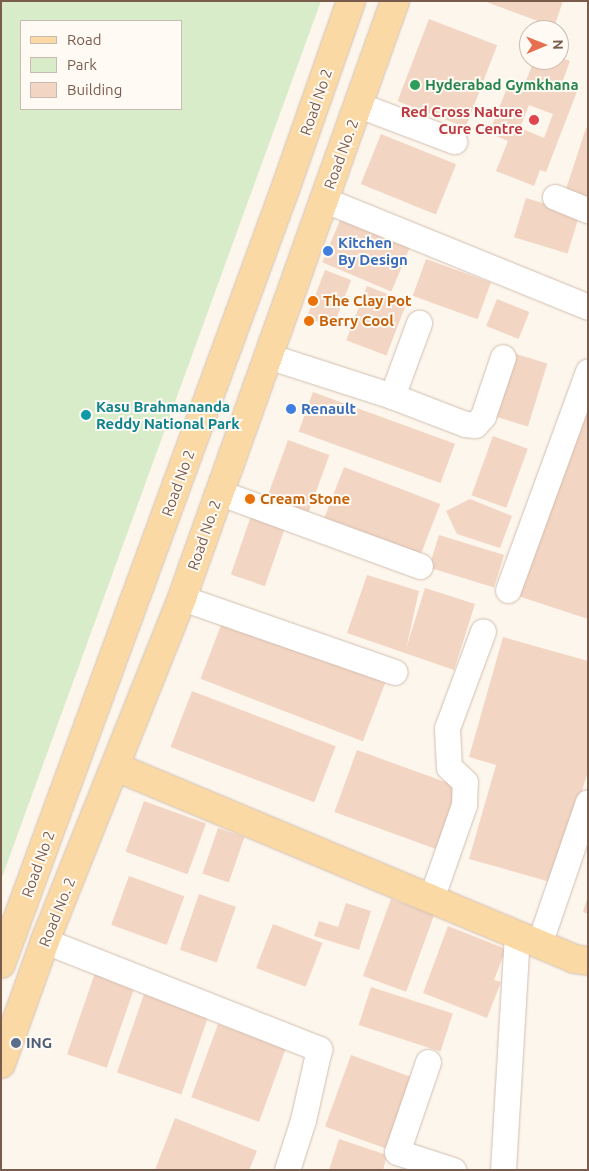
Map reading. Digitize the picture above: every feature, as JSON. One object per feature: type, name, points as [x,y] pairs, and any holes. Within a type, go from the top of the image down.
[{"type":"main road","name":"Road No 2","points":[[1,964],[287,184],[351,1]]},
{"type":"main road","name":"Road No. 2","points":[[1,1064],[45,941],[182,598],[218,492],[359,106],[395,1]]},
{"type":"main road","points":[[116,767],[528,940],[583,967]]},
{"type":"street","points":[[359,106],[454,141]]},
{"type":"street","points":[[555,197],[588,210]]},
{"type":"street","points":[[325,200],[588,307]]},
{"type":"street","points":[[392,396],[419,323]]},
{"type":"street","points":[[268,356],[392,396],[465,424],[476,425],[483,416],[503,357]]},
{"type":"street","points":[[508,590],[588,371]]},
{"type":"street","points":[[218,492],[420,566]]},
{"type":"street","points":[[182,598],[394,672]]},
{"type":"street","points":[[431,899],[464,805],[465,782],[449,768],[448,728],[483,631]]},
{"type":"street","points":[[502,1170],[528,940],[588,802]]},
{"type":"street","points":[[45,941],[319,1048],[303,1120],[287,1170]]},
{"type":"street","points":[[428,1062],[397,1152],[453,1170]]},
{"type":"green space","name":"Kasu Brahmananda Reddy National Park","points":[[1,1],[321,1],[1,880]]},
{"type":"building","points":[[484,1],[563,1],[556,20],[535,20]]},
{"type":"building","points":[[429,19],[497,45],[466,127],[397,101]]},
{"type":"building","points":[[530,70],[567,70],[562,83],[578,89],[546,172],[540,170],[534,186],[496,171],[508,141],[489,133],[507,88],[521,94]],"holes":[[[529,105],[553,114],[544,138],[520,128]]]},
{"type":"building","points":[[586,128],[588,128],[588,200],[565,192]]},
{"type":"building","points":[[381,134],[456,164],[436,214],[361,184]]},
{"type":"building","points":[[526,198],[580,214],[568,254],[514,237]]},
{"type":"building","points":[[341,218],[410,247],[391,291],[322,262]]},
{"type":"building","points":[[426,259],[491,283],[478,319],[413,296]]},
{"type":"building","points":[[325,270],[351,280],[333,328],[307,318]]},
{"type":"building","points":[[367,286],[407,301],[386,356],[346,340]]},
{"type":"building","points":[[497,299],[529,312],[519,339],[486,326]]},
{"type":"building","points":[[510,352],[547,363],[528,427],[491,415]]},
{"type":"building","points":[[313,392],[455,444],[441,483],[299,431]]},
{"type":"building","points":[[588,393],[588,619],[518,596]]},
{"type":"building","points":[[493,436],[528,449],[506,508],[471,495]]},
{"type":"building","points":[[288,440],[329,455],[308,514],[266,499]]},
{"type":"building","points":[[344,467],[440,504],[419,559],[323,522]]},
{"type":"building","points":[[470,499],[512,516],[500,548],[457,534],[446,511]]},
{"type":"building","points":[[252,513],[286,525],[265,586],[231,574]]},
{"type":"building","points":[[439,535],[504,555],[494,587],[429,568]]},
{"type":"building","points":[[367,575],[419,591],[406,649],[425,588],[475,604],[454,670],[347,633]]},
{"type":"building","points":[[223,620],[385,682],[363,741],[200,679]]},
{"type":"building","points":[[503,637],[588,661],[588,771],[554,883],[469,859],[496,765],[469,757]]},
{"type":"building","points":[[192,691],[336,746],[314,802],[170,747]]},
{"type":"building","points":[[357,750],[460,788],[438,850],[334,812]]},
{"type":"building","points":[[144,801],[206,824],[188,874],[126,852]]},
{"type":"building","points":[[218,828],[244,837],[229,883],[202,873]]},
{"type":"building","points":[[129,876],[184,896],[167,945],[111,925]]},
{"type":"building","points":[[199,894],[236,907],[217,962],[180,950]]},
{"type":"building","points":[[391,899],[434,915],[406,992],[363,976]]},
{"type":"building","points":[[588,899],[588,914],[583,912]]},
{"type":"building","points":[[346,903],[371,911],[359,950],[314,936],[319,921],[338,927]]},
{"type":"building","points":[[273,924],[322,943],[306,987],[256,968]]},
{"type":"building","points":[[448,926],[506,949],[494,980],[501,982],[487,1018],[423,993]]},
{"type":"building","points":[[96,970],[136,984],[107,1068],[67,1054]]},
{"type":"building","points":[[371,987],[453,1014],[440,1052],[359,1025]]},
{"type":"building","points":[[144,994],[208,1016],[181,1095],[117,1072]]},
{"type":"building","points":[[218,1024],[286,1049],[259,1122],[191,1097]]},
{"type":"building","points":[[351,1055],[414,1078],[388,1149],[325,1126]]},
{"type":"building","points":[[175,1118],[257,1151],[249,1170],[155,1170]]},
{"type":"building","points":[[339,1139],[387,1155],[383,1170],[329,1170]]},
{"type":"place","name":"Hyderabad Gymkhana","points":[[415,85]]},
{"type":"place","name":"Red Cross Nature Cure Centre","points":[[534,120]]},
{"type":"place","name":"Kitchen By Design","points":[[328,251]]},
{"type":"place","name":"The Clay Pot","points":[[313,301]]},
{"type":"place","name":"Berry Cool","points":[[309,321]]},
{"type":"place","name":"Renault","points":[[291,409]]},
{"type":"place","name":"Kasu Brahmananda Reddy National Park","points":[[86,415]]},
{"type":"place","name":"Cream Stone","points":[[250,499]]},
{"type":"place","name":"ING","points":[[16,1043]]}]
